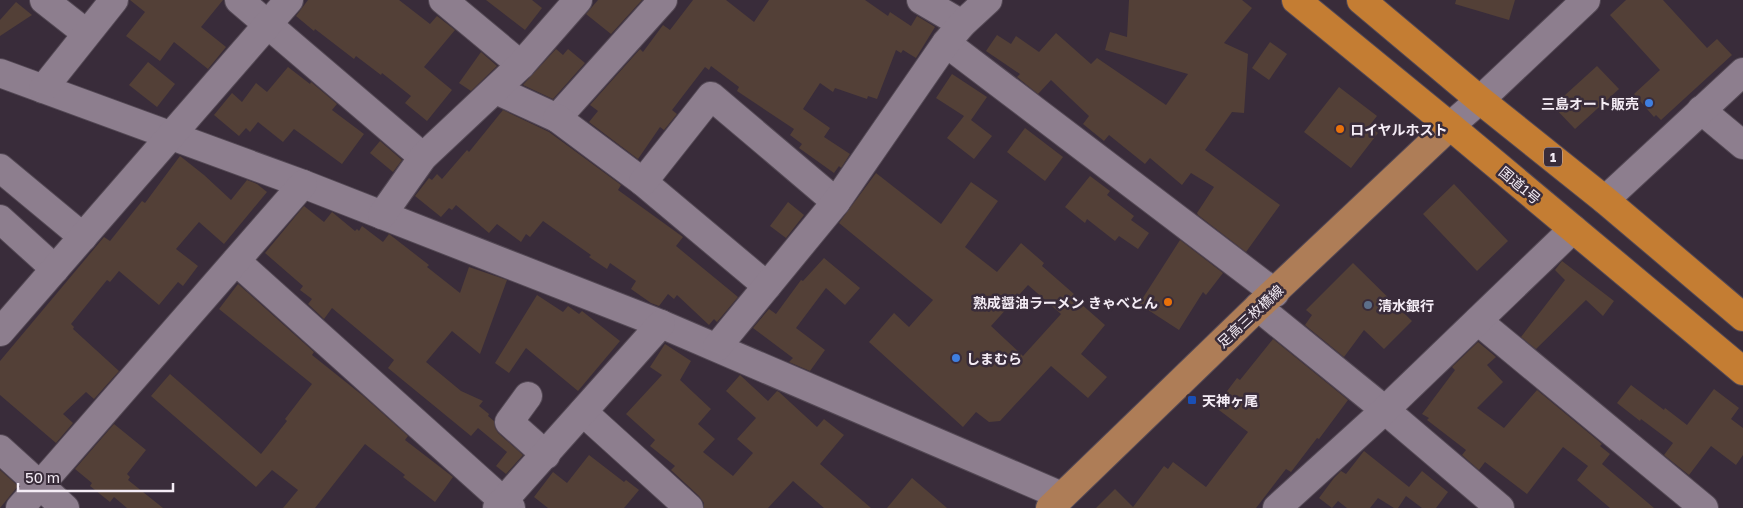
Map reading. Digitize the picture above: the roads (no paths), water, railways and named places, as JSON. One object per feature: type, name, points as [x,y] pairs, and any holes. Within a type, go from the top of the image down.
[{"type":"highway","name":"国道1号","points":[[1296,0],[1743,371]]},
{"type":"highway","name":"1","points":[[1360,0],[1480,100],[1605,200],[1743,317]]},
{"type":"main road","name":"足高三枚橋線","points":[[1056,502],[1450,126]]},
{"type":"street","points":[[44,0],[86,34]]},
{"type":"street","points":[[43,88],[114,0]]},
{"type":"street","points":[[239,0],[423,157]]},
{"type":"street","points":[[0,332],[289,0]]},
{"type":"street","points":[[443,0],[521,65]]},
{"type":"street","points":[[382,216],[423,157],[521,65],[578,0]]},
{"type":"street","points":[[557,118],[663,0]]},
{"type":"street","points":[[921,0],[954,33],[1267,300],[1385,410],[1500,508]]},
{"type":"street","points":[[717,347],[836,202],[954,33],[988,0]]},
{"type":"street","points":[[1450,126],[1586,0]]},
{"type":"street","points":[[1605,200],[1743,72]]},
{"type":"street","points":[[0,73],[303,184],[661,324],[717,347],[1056,502]]},
{"type":"street","points":[[496,90],[557,118],[642,182],[767,286]]},
{"type":"street","points":[[642,182],[711,96],[836,202]]},
{"type":"street","points":[[1701,110],[1743,145]]},
{"type":"street","points":[[0,168],[83,237]]},
{"type":"street","points":[[20,508],[303,184]]},
{"type":"street","points":[[0,219],[55,269]]},
{"type":"street","points":[[1285,505],[1573,229]]},
{"type":"street","points":[[236,261],[504,506],[583,412],[661,324]]},
{"type":"street","points":[[1478,321],[1704,508]]},
{"type":"street","points":[[528,396],[509,422],[546,455]]},
{"type":"street","points":[[583,412],[689,508]]},
{"type":"street","points":[[0,449],[65,508]]},
{"type":"place","name":"三島オート販売","points":[[1649,103]]},
{"type":"place","name":"ロイヤルホスト","points":[[1340,129]]},
{"type":"place","name":"熟成醤油ラーメン きゃべとん","points":[[1168,302]]},
{"type":"place","name":"清水銀行","points":[[1368,305]]},
{"type":"place","name":"しまむら","points":[[956,358]]},
{"type":"place","name":"天神ヶ尾","points":[[1192,400]]}]
